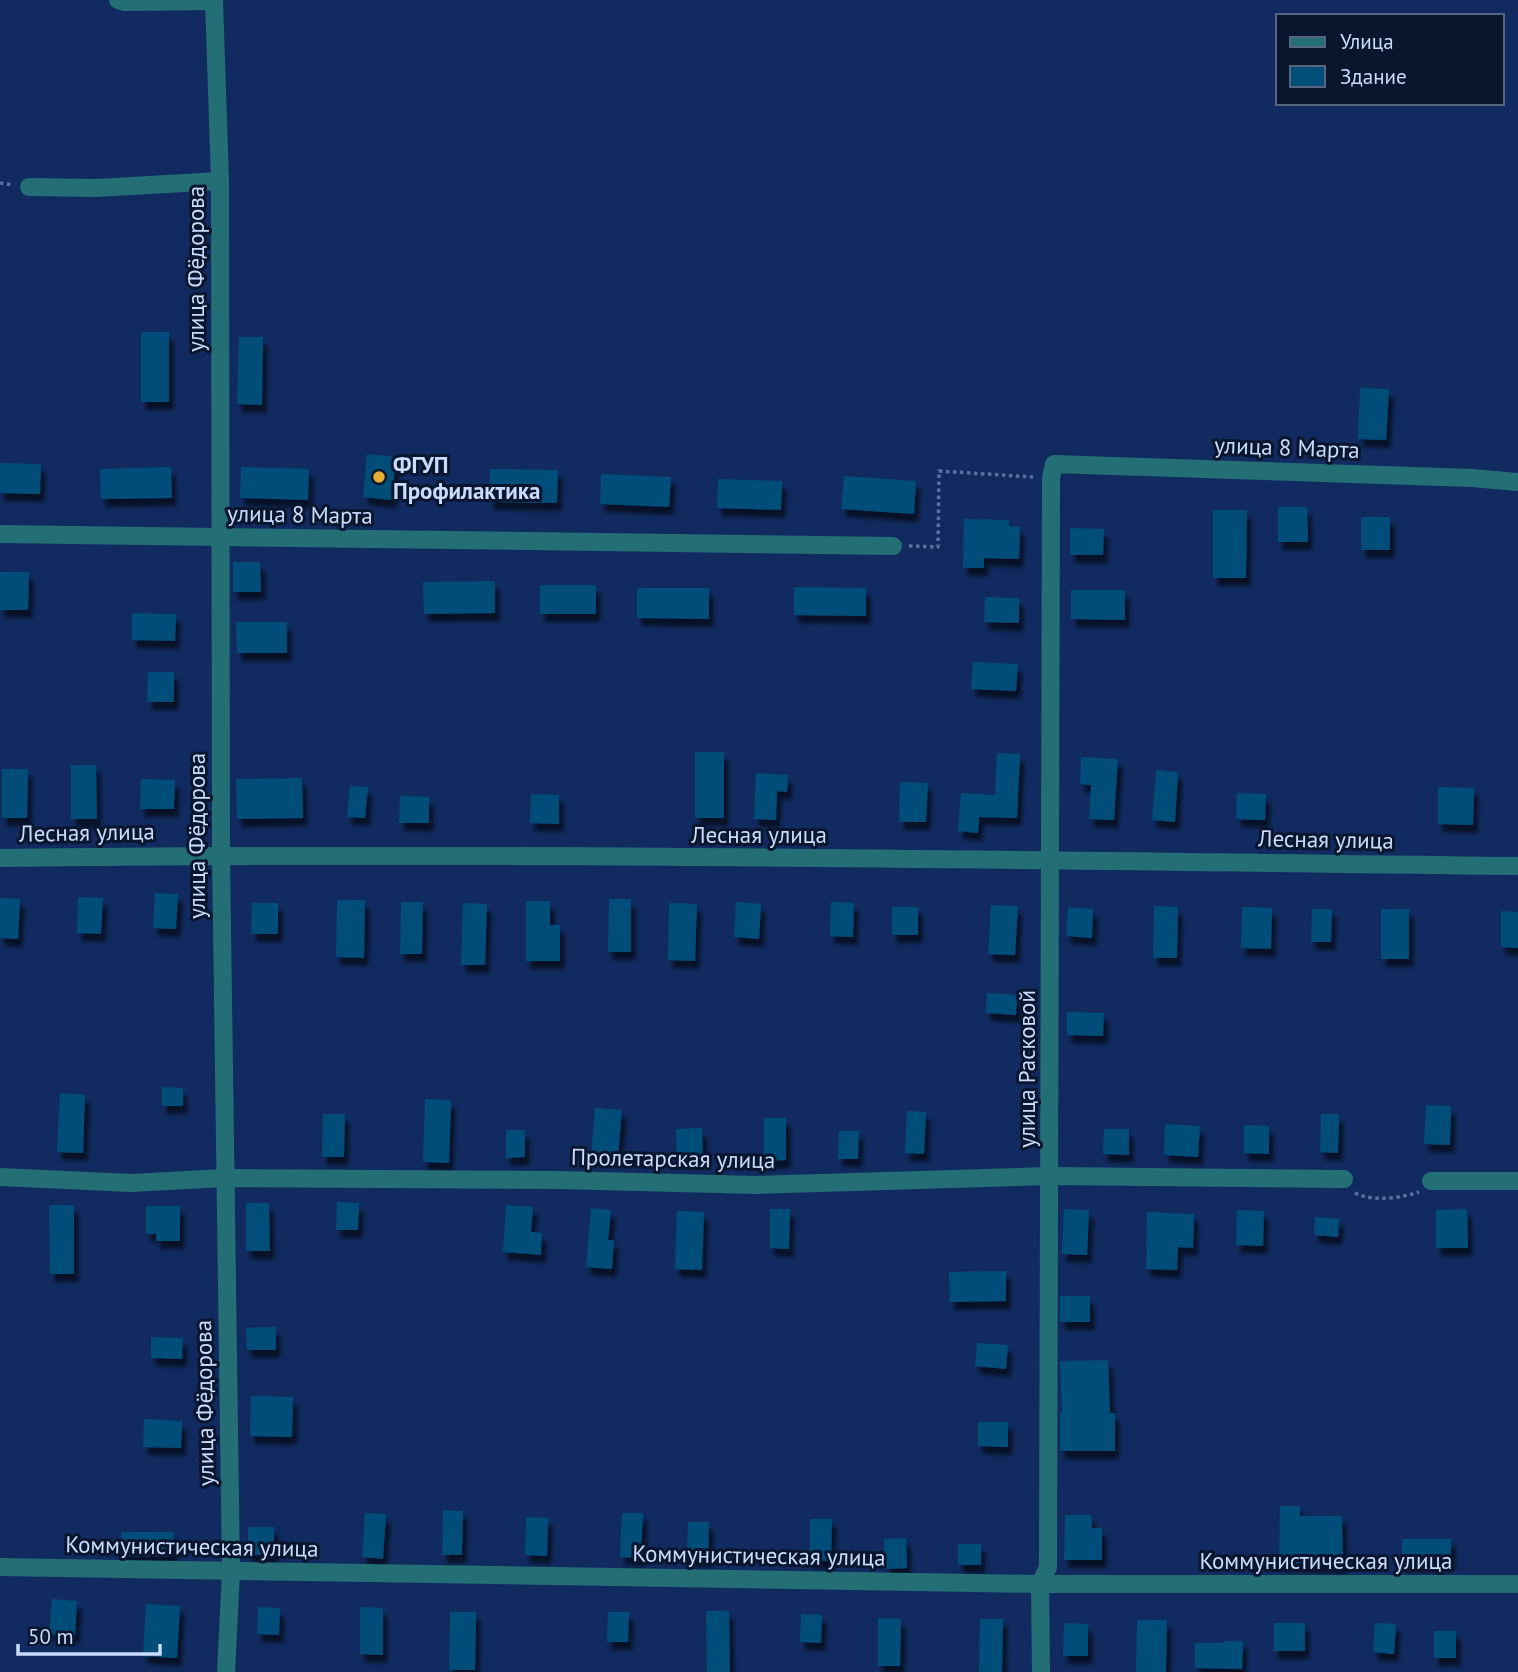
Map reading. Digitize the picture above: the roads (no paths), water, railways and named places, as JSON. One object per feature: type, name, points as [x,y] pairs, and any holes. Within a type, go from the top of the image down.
[{"type":"street","points":[[118,0],[214,0]]},
{"type":"street","name":"улица Фёдорова","points":[[214,0],[220,181],[221,855],[231,1572],[226,1672]]},
{"type":"street","points":[[29,187],[83,189],[220,181]]},
{"type":"street","name":"улица 8 Марта","points":[[1053,471],[1460,477],[1518,482]]},
{"type":"street","name":"улица Расковой","points":[[1041,1672],[1040,1584],[1048,1567],[1053,471]]},
{"type":"street","name":"улица 8 Марта","points":[[0,534],[893,546]]},
{"type":"street","name":"Лесная улица","points":[[0,858],[221,855],[1518,866]]},
{"type":"street","name":"Пролетарская улица","points":[[0,1177],[131,1183],[224,1178],[558,1180],[758,1185],[1049,1177],[1344,1179]]},
{"type":"street","points":[[1431,1181],[1518,1181]]},
{"type":"street","name":"Коммунистическая улица","points":[[0,1567],[1040,1584],[1518,1584]]},
{"type":"place","name":"ФГУП Профилактика","points":[[379,477]]}]
